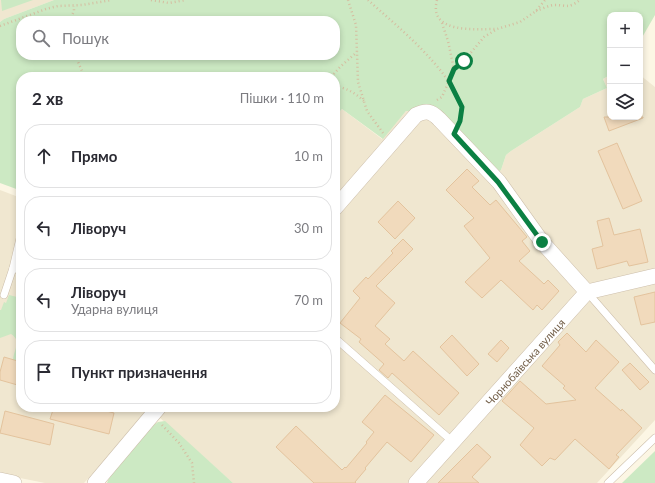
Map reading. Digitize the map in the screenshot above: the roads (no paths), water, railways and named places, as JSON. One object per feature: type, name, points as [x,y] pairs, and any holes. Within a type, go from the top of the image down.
[{"type":"street","points":[[340,202],[416,115],[423,111],[434,114],[498,182],[542,242],[587,292],[655,276]]},
{"type":"street","name":"Чорнобаївська вулиця","points":[[416,483],[587,292]]},
{"type":"street","points":[[95,483],[155,412]]},
{"type":"street","points":[[0,480],[14,483]]},
{"type":"lane","points":[[4,295],[16,255]]},
{"type":"lane","points":[[587,292],[655,370]]},
{"type":"lane","points":[[340,342],[453,442]]},
{"type":"lane","points":[[608,483],[655,438]]}]
